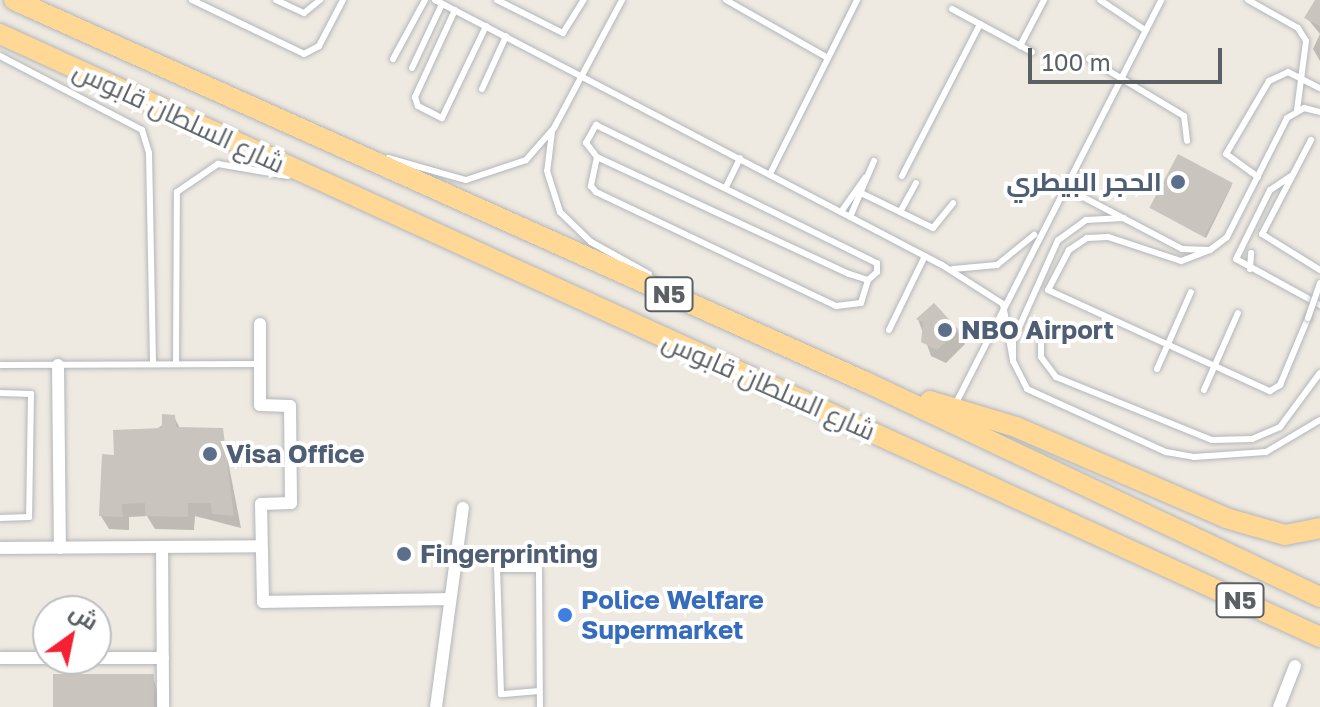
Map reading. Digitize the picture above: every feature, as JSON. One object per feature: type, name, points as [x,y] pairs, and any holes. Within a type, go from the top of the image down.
[{"type":"highway","name":"شارع السلطان قابوس","points":[[14,0],[868,383],[1320,597]]},
{"type":"highway","name":"شارع السلطان قابوس","points":[[0,34],[1320,637]]},
{"type":"highway","points":[[868,383],[1016,427],[1226,518],[1285,535],[1320,528]]},
{"type":"highway","points":[[1160,563],[1320,653]]},
{"type":"street","points":[[260,324],[260,405],[290,406],[291,503],[261,504],[263,602],[449,599]]},
{"type":"street","points":[[58,365],[60,548]]},
{"type":"street","points":[[436,707],[463,508]]},
{"type":"street","points":[[0,548],[261,546]]},
{"type":"street","points":[[162,547],[163,707]]},
{"type":"street","points":[[0,658],[32,658]]},
{"type":"street","points":[[112,658],[163,658]]},
{"type":"street","points":[[1279,707],[1295,666]]},
{"type":"lane","points":[[192,0],[304,54],[319,46],[343,0]]},
{"type":"lane","points":[[276,0],[304,13],[320,0]]},
{"type":"lane","points":[[393,59],[425,0]]},
{"type":"lane","points":[[497,0],[563,33],[584,0]]},
{"type":"lane","points":[[283,122],[466,180],[526,160],[554,128],[622,0]]},
{"type":"lane","points":[[726,0],[828,58]]},
{"type":"lane","points":[[770,174],[857,0]]},
{"type":"lane","points":[[1020,46],[1044,0]]},
{"type":"lane","points":[[1100,0],[1145,30]]},
{"type":"lane","points":[[953,408],[1037,233],[1161,0]]},
{"type":"lane","points":[[1248,0],[1303,34],[1303,79],[1297,110],[1227,237],[1210,250],[1181,261],[1108,237],[1087,238],[1069,250],[1048,287],[1214,367],[1277,389],[1320,283]]},
{"type":"lane","points":[[412,68],[439,2],[942,265],[1003,304],[1013,361],[1035,395],[1180,455],[1253,456],[1292,442],[1320,420]]},
{"type":"lane","points":[[952,9],[1032,52]]},
{"type":"lane","points":[[455,10],[415,97],[418,106],[442,118],[486,26]]},
{"type":"lane","points":[[902,176],[980,24]]},
{"type":"lane","points":[[482,89],[506,36]]},
{"type":"lane","points":[[0,56],[142,130],[150,168],[153,364]]},
{"type":"lane","points":[[1089,59],[1186,118],[1187,141]]},
{"type":"lane","points":[[1258,177],[1227,151],[1272,77],[1284,72],[1320,88]]},
{"type":"lane","points":[[1297,110],[1320,112]]},
{"type":"lane","points":[[597,157],[591,186],[596,192],[836,306],[861,303],[877,263],[596,125],[586,143],[597,157],[868,280]]},
{"type":"lane","points":[[554,128],[551,193],[574,229],[736,323]]},
{"type":"lane","points":[[1311,140],[1262,237],[1320,270]]},
{"type":"lane","points":[[726,187],[740,158]]},
{"type":"lane","points":[[841,212],[874,161]]},
{"type":"lane","points":[[176,364],[174,201],[184,182],[205,167],[236,164],[349,195]]},
{"type":"lane","points":[[1291,176],[1270,190],[1236,249],[1237,262],[1320,305]]},
{"type":"lane","points":[[850,217],[865,178]]},
{"type":"lane","points":[[900,212],[916,183]]},
{"type":"lane","points":[[1062,186],[1188,251],[1210,250]]},
{"type":"lane","points":[[861,193],[936,228],[953,203]]},
{"type":"lane","points":[[1013,361],[1016,331],[1058,240],[1086,220],[1124,218]]},
{"type":"lane","points":[[942,265],[970,271],[997,265],[1037,233]]},
{"type":"lane","points":[[1250,269],[1251,253]]},
{"type":"lane","points":[[889,330],[925,256]]},
{"type":"lane","points":[[1157,369],[1191,292]]},
{"type":"lane","points":[[1204,390],[1238,313]]},
{"type":"lane","points":[[1041,333],[1041,357],[1056,377],[1212,440],[1252,439],[1280,427],[1320,373]]},
{"type":"lane","points":[[0,365],[260,364]]},
{"type":"lane","points":[[0,393],[31,394],[29,517],[0,518]]},
{"type":"lane","points":[[539,691],[501,694],[497,569],[539,569],[540,707]]},
{"type":"building","points":[[1315,0],[1320,0],[1320,26],[1304,18]]},
{"type":"building","points":[[1178,154],[1233,183],[1204,237],[1149,208]]},
{"type":"building","points":[[934,303],[959,330],[937,350],[921,342],[923,322],[916,319]]},
{"type":"building","points":[[162,414],[175,415],[176,427],[223,428],[234,516],[212,514],[211,503],[188,503],[188,517],[145,516],[145,503],[122,504],[123,517],[99,516],[102,454],[114,455],[113,430],[162,428]]},
{"type":"building","points":[[154,674],[154,707],[53,707],[53,675]]},
{"type":"place","name":"الحجر البيطري","points":[[1178,182]]},
{"type":"place","name":"NBO Airport","points":[[945,330]]},
{"type":"place","name":"Visa Office","points":[[210,454]]},
{"type":"place","name":"Fingerprinting","points":[[404,554]]},
{"type":"place","name":"Police Welfare Supermarket","points":[[565,615]]}]
